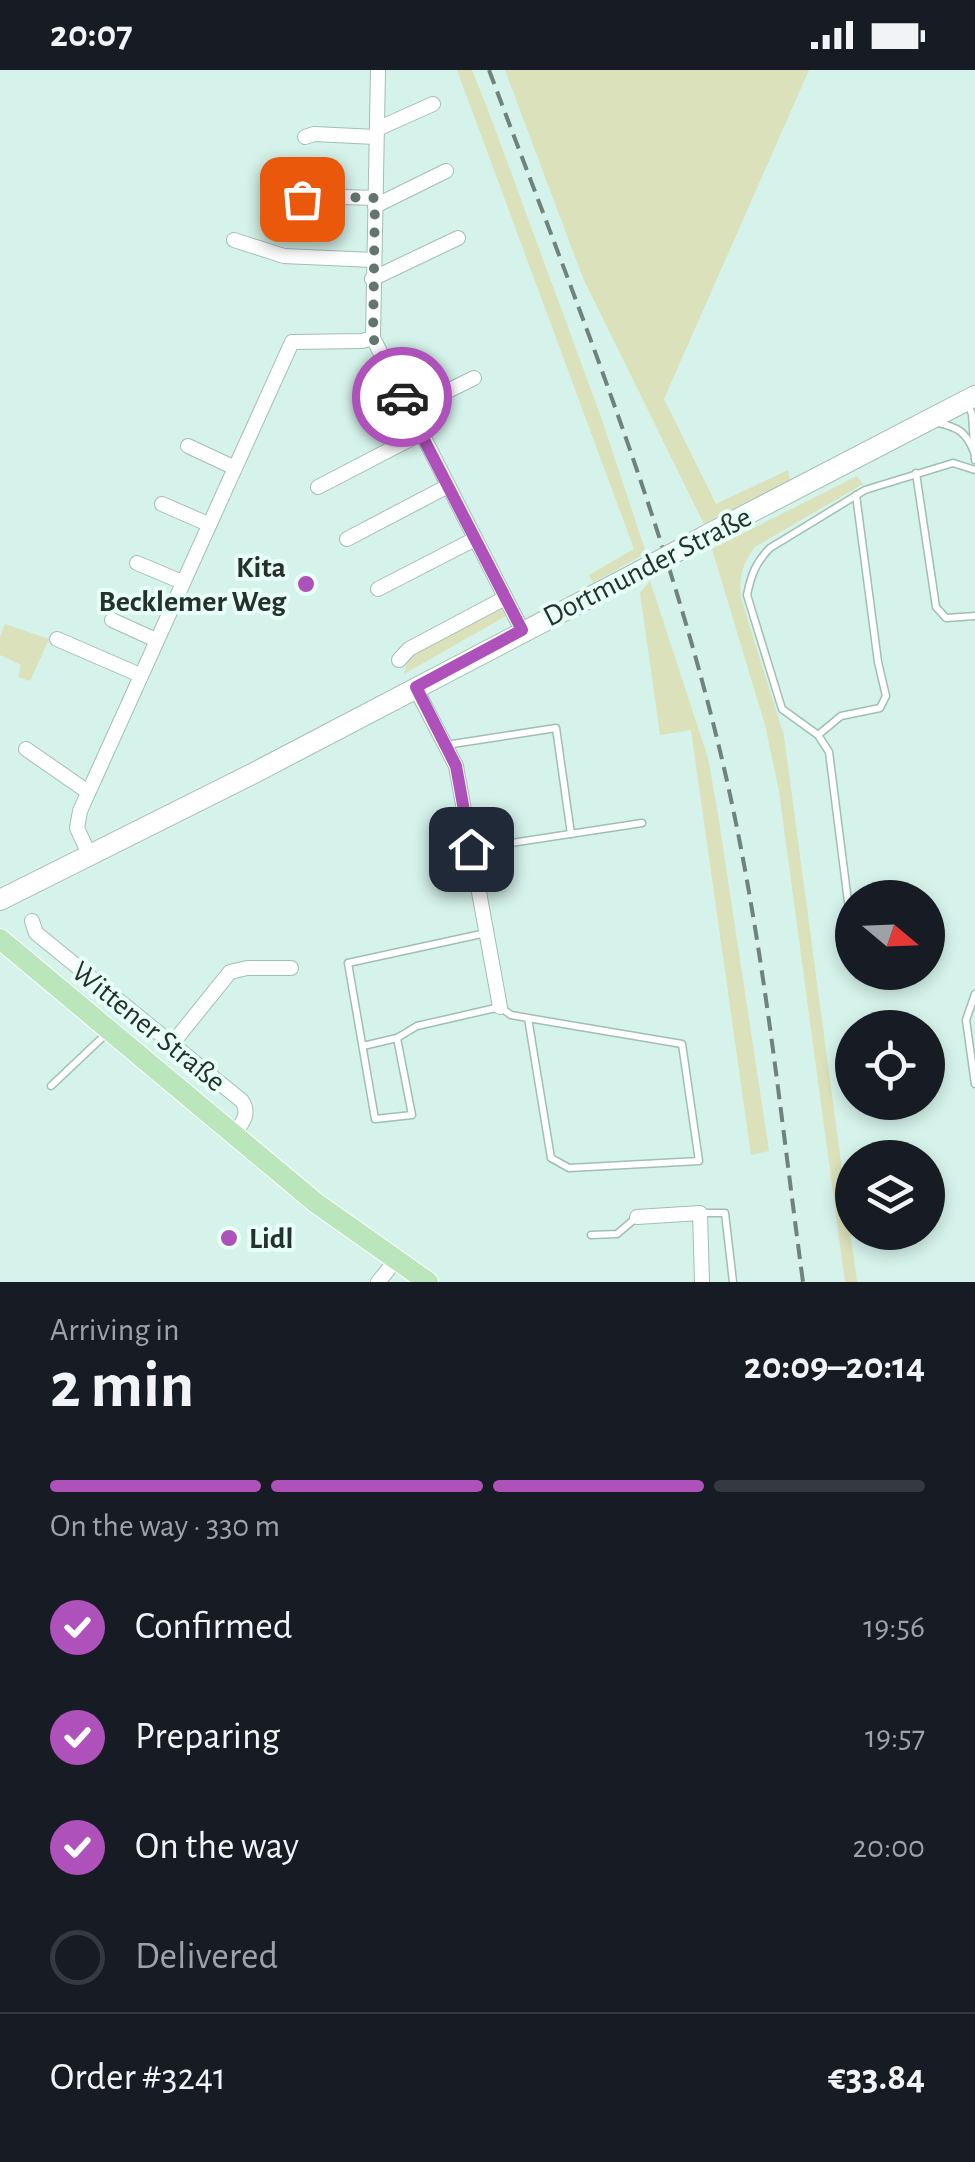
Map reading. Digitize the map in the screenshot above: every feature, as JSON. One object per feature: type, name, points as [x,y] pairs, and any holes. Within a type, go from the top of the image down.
[{"type":"main road","name":"Dortmunder Straße","points":[[0,900],[254,773],[971,399]]},
{"type":"main road","name":"Wittener Straße","points":[[0,938],[316,1203],[428,1282]]},
{"type":"street","points":[[378,70],[373,338],[522,630]]},
{"type":"street","points":[[305,137],[376,133],[433,104]]},
{"type":"street","points":[[302,199],[311,196],[375,202],[446,171]]},
{"type":"street","points":[[372,279],[458,238]]},
{"type":"street","points":[[234,240],[284,256],[373,260]]},
{"type":"street","points":[[89,854],[77,828],[88,792],[292,342],[373,338]]},
{"type":"street","points":[[409,410],[474,378]]},
{"type":"street","points":[[318,486],[420,434]]},
{"type":"street","points":[[188,446],[233,467]]},
{"type":"street","points":[[347,539],[448,486]]},
{"type":"street","points":[[162,504],[208,524]]},
{"type":"street","points":[[378,589],[475,539]]},
{"type":"street","points":[[136,563],[182,582]]},
{"type":"street","name":"Dortmunder Straße","points":[[399,660],[409,649],[505,598]]},
{"type":"street","points":[[112,620],[156,640]]},
{"type":"street","points":[[58,638],[140,675]]},
{"type":"street","points":[[416,687],[456,766],[500,1007]]},
{"type":"street","points":[[26,750],[88,792]]},
{"type":"street","name":"Wittener Straße","points":[[32,921],[36,933],[242,1101],[247,1108],[246,1118],[233,1136]]},
{"type":"street","points":[[172,1044],[230,972],[291,968]]},
{"type":"street","points":[[637,1217],[700,1213],[702,1282]]},
{"type":"street","points":[[378,1282],[396,1260]]},
{"type":"lane","points":[[971,399],[975,460]]},
{"type":"lane","points":[[926,421],[961,429],[974,452]]},
{"type":"lane","points":[[845,880],[829,752],[818,734],[782,709],[747,594],[750,576],[770,548],[856,496],[954,464],[975,470]]},
{"type":"lane","points":[[916,474],[936,607],[946,618],[975,616]]},
{"type":"lane","points":[[818,734],[841,716],[880,708],[886,696],[856,496]]},
{"type":"lane","points":[[446,745],[556,728],[571,834]]},
{"type":"lane","points":[[471,849],[642,823]]},
{"type":"lane","points":[[396,1038],[412,1115],[376,1119],[348,962],[486,933]]},
{"type":"lane","points":[[975,994],[966,1020],[975,1084]]},
{"type":"lane","points":[[363,1046],[396,1038],[417,1026],[500,1007],[511,1015],[682,1044],[699,1161],[569,1168],[551,1158],[528,1018]]},
{"type":"lane","points":[[51,1086],[110,1030]]},
{"type":"lane","points":[[700,1213],[725,1213],[733,1282]]},
{"type":"lane","points":[[591,1235],[617,1234],[637,1217]]},
{"type":"green space","points":[[457,70],[472,70],[491,118],[601,417],[646,553],[593,583],[589,575],[634,549]]},
{"type":"green space","points":[[505,70],[809,70],[664,399],[716,504],[788,470],[790,480],[704,524],[583,278]]},
{"type":"green space","points":[[857,476],[863,484],[755,547],[744,565],[741,584],[741,598],[784,736],[838,1140],[835,1140],[835,1208],[779,791],[765,725],[712,549]]},
{"type":"green space","points":[[650,581],[708,758],[717,808],[769,1151],[751,1155],[691,730],[660,735],[640,593]]},
{"type":"green space","points":[[501,608],[506,616],[404,674],[410,655]]},
{"type":"green space","points":[[5,624],[49,639],[30,681],[18,677],[21,665],[0,655]]},
{"type":"green space","points":[[841,1250],[853,1250],[857,1282],[845,1282]]},
{"type":"railway","points":[[489,70],[644,492],[720,751],[758,949],[803,1282]]},
{"type":"way so far","points":[[302,199],[375,198],[373,338],[402,397]]},
{"type":"place","name":"Kita Becklemer Weg","points":[[306,584]]},
{"type":"place","name":"Lidl","points":[[229,1238]]},
{"type":"route","points":[[402,397],[522,630],[416,687],[456,766],[471,849]]}]
